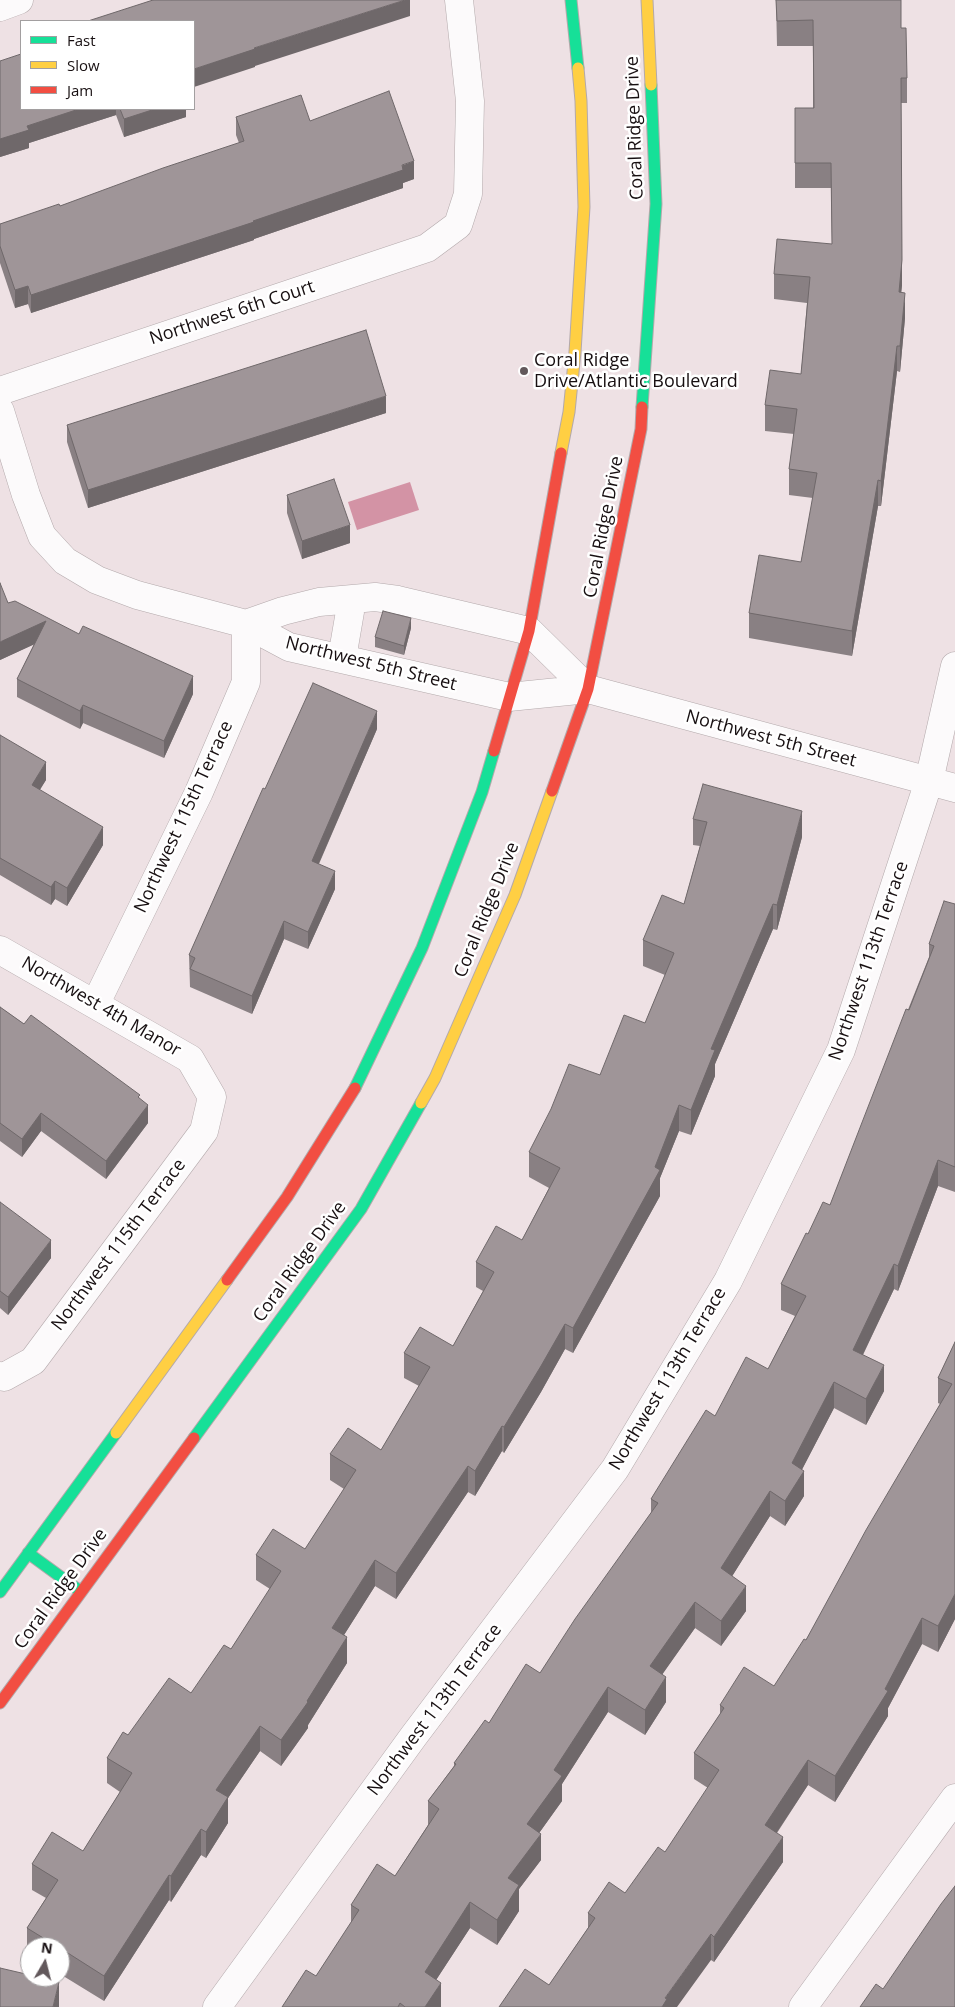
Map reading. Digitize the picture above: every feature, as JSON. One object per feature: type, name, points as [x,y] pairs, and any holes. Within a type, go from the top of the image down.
[{"type":"main road","points":[[0,1592],[287,1197],[351,1097],[422,948],[482,792],[529,630],[570,412],[584,207],[581,101],[571,0]]},
{"type":"main road","name":"Coral Ridge Drive","points":[[0,1703],[366,1200],[435,1078],[516,895],[588,689],[641,430],[656,204],[647,0]]},
{"type":"main road","points":[[28,1553],[80,1591]]},
{"type":"street","points":[[0,7],[19,0]]},
{"type":"street","name":"Northwest 6th Court","points":[[0,391],[428,248],[458,225],[468,194],[470,100],[459,0]]},
{"type":"street","name":"Northwest 5th Street","points":[[0,411],[26,494],[42,536],[65,561],[97,580],[136,594],[246,624],[289,647],[509,697],[588,689],[955,788]]},
{"type":"street","name":"Northwest 5th Street","points":[[246,624],[283,611],[319,602],[375,597],[398,600],[529,630],[588,689]]},
{"type":"street","points":[[342,658],[352,600]]},
{"type":"street","name":"Northwest 115th Terrace","points":[[96,1004],[199,792],[246,682],[246,624]]},
{"type":"street","name":"Northwest 113th Terrace","points":[[217,2007],[413,1737],[615,1469],[728,1281],[841,1050],[929,781],[955,666]]},
{"type":"street","name":"Northwest 4th Manor","points":[[0,950],[190,1059],[212,1097]]},
{"type":"street","name":"Northwest 115th Terrace","points":[[2,1377],[33,1360],[204,1131],[212,1097]]},
{"type":"street","points":[[803,2007],[955,1798]]},
{"type":"shaded area","points":[[410,482],[419,510],[357,530],[348,502]]},
{"type":"building","points":[[153,0],[405,0],[195,69],[195,20],[91,20]]},
{"type":"building","points":[[776,0],[901,0],[901,28],[906,28],[907,78],[901,78],[902,260],[899,292],[905,293],[900,346],[897,346],[881,481],[878,480],[852,631],[749,613],[759,555],[801,562],[817,473],[789,469],[797,409],[765,405],[770,370],[801,374],[810,277],[774,274],[777,239],[832,244],[831,163],[795,163],[795,108],[814,108],[813,20],[777,21]]},
{"type":"building","points":[[20,54],[20,110],[76,110],[27,126],[29,130],[0,139],[0,61]]},
{"type":"building","points":[[389,91],[414,161],[402,165],[403,170],[254,222],[31,295],[28,286],[15,290],[0,246],[0,224],[59,204],[60,206],[163,168],[244,141],[236,117],[301,95],[310,121]]},
{"type":"building","points":[[120,110],[152,110],[124,119]]},
{"type":"building","points":[[366,330],[386,396],[88,490],[67,425]]},
{"type":"building","points":[[334,479],[350,525],[302,541],[287,495]]},
{"type":"building","points":[[0,583],[8,603],[15,601],[79,634],[83,626],[193,676],[164,741],[83,705],[80,711],[17,679],[46,621],[0,642]]},
{"type":"building","points":[[383,611],[411,618],[404,646],[375,637]]},
{"type":"building","points":[[313,683],[377,711],[312,861],[335,871],[308,932],[284,921],[252,996],[190,969],[195,958],[189,955],[263,788],[265,789]]},
{"type":"building","points":[[0,735],[46,762],[32,785],[103,827],[67,888],[55,881],[51,887],[0,858]]},
{"type":"building","points":[[703,784],[802,811],[777,905],[773,904],[711,1049],[715,1050],[691,1110],[679,1105],[655,1167],[660,1170],[573,1328],[565,1324],[504,1427],[502,1426],[475,1471],[468,1466],[396,1573],[375,1560],[332,1628],[347,1637],[308,1702],[281,1740],[260,1726],[216,1790],[228,1797],[206,1832],[201,1829],[171,1876],[169,1875],[104,1976],[70,1954],[70,1937],[42,1937],[27,1928],[58,1880],[32,1864],[52,1832],[83,1851],[132,1773],[107,1758],[123,1732],[128,1735],[169,1678],[191,1693],[224,1645],[231,1649],[281,1571],[256,1555],[273,1529],[305,1549],[356,1470],[330,1454],[348,1428],[381,1450],[430,1367],[404,1353],[420,1327],[453,1346],[494,1272],[476,1262],[496,1226],[522,1240],[560,1168],[529,1152],[551,1109],[569,1064],[600,1075],[624,1015],[645,1023],[674,953],[643,940],[662,895],[684,904],[707,822],[693,819]]},
{"type":"building","points":[[944,901],[955,904],[955,1167],[938,1160],[898,1266],[894,1264],[853,1350],[884,1365],[866,1399],[834,1382],[792,1463],[804,1471],[785,1501],[770,1491],[721,1568],[746,1586],[721,1621],[695,1602],[650,1666],[666,1677],[645,1710],[608,1687],[554,1770],[562,1776],[527,1824],[541,1834],[508,1878],[519,1885],[497,1920],[470,1902],[425,1972],[441,1983],[425,2007],[405,2007],[400,2003],[398,2007],[282,2007],[306,1970],[316,1976],[359,1910],[351,1905],[377,1864],[395,1876],[439,1809],[428,1801],[456,1764],[454,1763],[485,1720],[489,1723],[526,1664],[540,1673],[575,1619],[658,1503],[651,1499],[706,1410],[715,1416],[746,1357],[768,1369],[806,1296],[781,1284],[823,1202],[830,1205],[906,1009],[909,1010],[934,946],[929,944]]},
{"type":"building","points":[[0,1007],[24,1024],[31,1015],[140,1095],[138,1097],[148,1105],[106,1161],[41,1113],[22,1139],[0,1123]]},
{"type":"building","points":[[0,1202],[51,1240],[8,1297],[0,1291]]},
{"type":"building","points":[[955,1342],[955,1594],[938,1626],[922,1618],[885,1689],[888,1691],[835,1776],[808,1760],[765,1825],[783,1837],[714,1937],[711,1934],[665,1998],[667,1999],[662,2007],[499,2007],[525,1969],[549,1985],[595,1918],[588,1913],[609,1882],[625,1893],[658,1847],[665,1852],[719,1770],[694,1753],[724,1708],[720,1705],[744,1667],[774,1686],[804,1639],[806,1640],[866,1530],[952,1384],[938,1378]]},
{"type":"building","points":[[955,1886],[955,2007],[860,2007],[876,1984],[883,1989]]},
{"type":"building","points":[[0,1968],[20,1973],[20,1987],[58,1987],[53,2007],[0,2007]]},
{"type":"traffic: fast","points":[[571,0],[578,68]]},
{"type":"traffic: fast","points":[[642,407],[656,204],[651,85]]},
{"type":"traffic: fast","points":[[355,1088],[422,948],[482,792],[494,751]]},
{"type":"traffic: fast","points":[[194,1438],[361,1209],[421,1103]]},
{"type":"traffic: fast","points":[[0,1592],[116,1433]]},
{"type":"traffic: fast","points":[[28,1553],[80,1591]]},
{"type":"traffic: slow","points":[[647,0],[651,85]]},
{"type":"traffic: slow","points":[[561,453],[569,412],[575,352],[584,207],[581,101],[578,68]]},
{"type":"traffic: slow","points":[[421,1103],[435,1078],[515,895],[552,791]]},
{"type":"traffic: slow","points":[[116,1433],[227,1280]]},
{"type":"traffic: jam","points":[[552,791],[588,689],[641,429],[642,407]]},
{"type":"traffic: jam","points":[[494,751],[529,631],[561,453]]},
{"type":"traffic: jam","points":[[227,1280],[287,1197],[355,1088]]},
{"type":"traffic: jam","points":[[0,1703],[194,1438]]},
{"type":"place","name":"Coral Ridge Drive/Atlantic Boulevard","points":[[524,371]]}]
